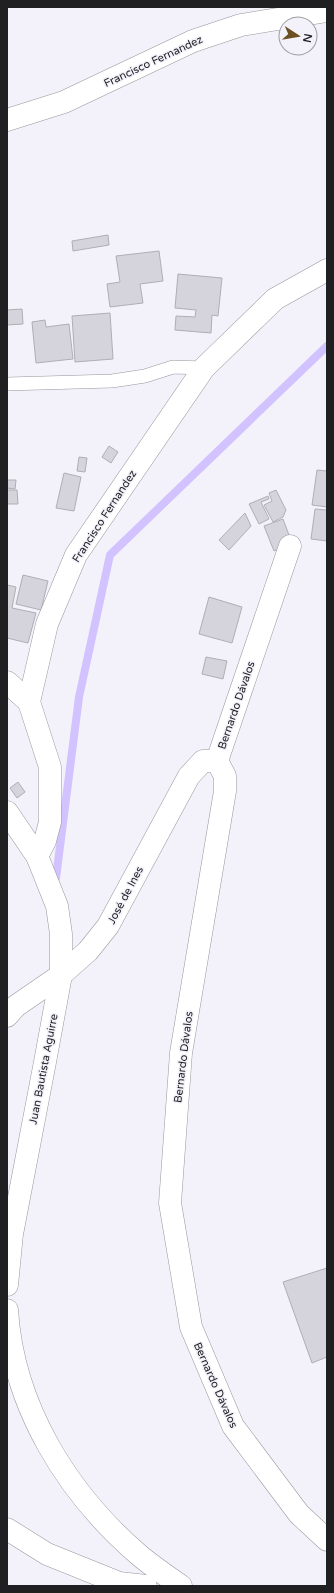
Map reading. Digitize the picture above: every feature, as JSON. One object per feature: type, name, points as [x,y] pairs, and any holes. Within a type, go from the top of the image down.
[{"type":"street","name":"Francisco Fernandez","points":[[7,120],[64,102],[193,41],[241,25],[327,11]]},
{"type":"street","name":"Francisco Fernandez","points":[[29,702],[48,624],[76,555],[204,368],[275,299],[327,270]]},
{"type":"street","name":"Bernardo Dávalos","points":[[290,546],[218,761],[225,776],[225,791],[181,1053],[170,1203],[191,1327],[233,1426],[298,1514],[327,1540]]},
{"type":"street","points":[[7,682],[29,702],[50,767],[50,822],[45,841],[37,856]]},
{"type":"street","name":"José de Ines","points":[[7,1016],[16,1006],[61,975],[88,951],[108,926],[189,776],[203,761],[218,761]]},
{"type":"street","name":"Juan Bautista Aguirre","points":[[7,812],[37,856],[57,906],[61,934],[61,975],[12,1234],[7,1285]]},
{"type":"street","points":[[7,1310],[8,1326],[14,1357],[25,1395],[42,1434],[63,1470],[87,1503],[139,1555],[180,1586]]},
{"type":"street","points":[[7,1529],[47,1554],[119,1582],[146,1586]]},
{"type":"lane","points":[[7,384],[112,381],[145,376],[172,367],[204,368]]},
{"type":"building","points":[[108,235],[109,245],[73,251],[72,241]]},
{"type":"building","points":[[159,251],[163,281],[140,284],[143,303],[110,307],[107,284],[120,282],[116,256]]},
{"type":"building","points":[[178,274],[222,278],[218,316],[212,315],[211,333],[175,330],[176,316],[195,317],[196,310],[175,308]]},
{"type":"building","points":[[22,309],[23,324],[7,325],[7,310]]},
{"type":"building","points":[[110,313],[113,359],[75,362],[72,316]]},
{"type":"building","points":[[45,320],[46,327],[69,324],[73,359],[36,363],[32,322]]},
{"type":"building","points":[[109,446],[118,452],[111,463],[102,457]]},
{"type":"building","points":[[79,457],[87,458],[85,472],[77,471]]},
{"type":"building","points":[[317,470],[327,471],[327,507],[312,505]]},
{"type":"building","points":[[64,473],[81,477],[74,511],[56,508]]},
{"type":"building","points":[[7,480],[16,480],[15,489],[7,488]]},
{"type":"building","points":[[7,490],[17,490],[18,504],[7,504]]},
{"type":"building","points":[[276,490],[286,510],[283,517],[273,522],[264,505],[272,501],[269,493]]},
{"type":"building","points":[[268,496],[269,499],[261,502],[269,519],[259,524],[249,504]]},
{"type":"building","points":[[315,509],[327,510],[327,541],[311,539]]},
{"type":"building","points":[[245,513],[251,526],[229,550],[219,540]]},
{"type":"building","points":[[283,519],[292,543],[274,551],[264,526]]},
{"type":"building","points":[[23,575],[48,581],[41,610],[16,604]]},
{"type":"building","points":[[7,585],[16,587],[12,608],[36,613],[28,643],[7,638]]},
{"type":"building","points":[[209,597],[242,607],[232,643],[199,634]]},
{"type":"building","points":[[206,657],[227,661],[223,679],[202,674]]},
{"type":"building","points":[[18,782],[25,792],[17,798],[10,788]]},
{"type":"building","points":[[327,1268],[327,1357],[312,1363],[283,1282]]},
{"type":"waterway","points":[[56,878],[79,697],[110,555],[327,346]]}]
